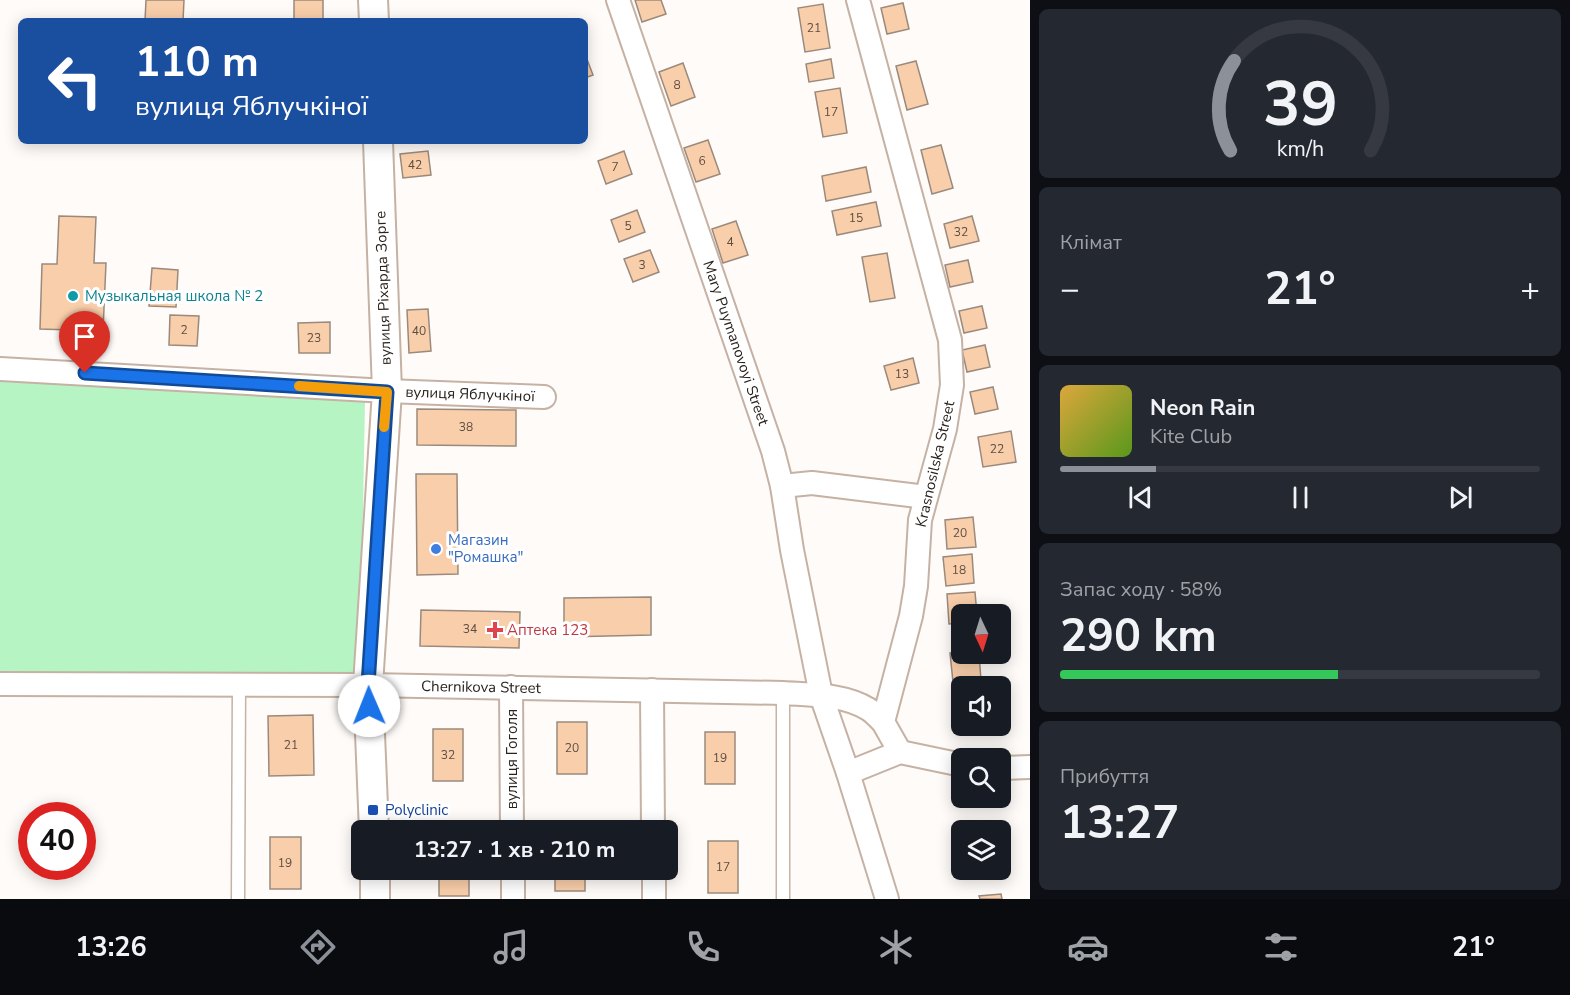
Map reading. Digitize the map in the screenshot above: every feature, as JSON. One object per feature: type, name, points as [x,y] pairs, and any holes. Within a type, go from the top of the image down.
[{"type":"street","points":[[373,0],[374,18]]},
{"type":"street","name":"Mary Puymanovoyi Street","points":[[618,0],[773,451],[782,486],[792,550],[821,695]]},
{"type":"street","name":"Krasnosilska Street","points":[[858,0],[950,340],[952,385],[945,429],[920,520],[916,586],[911,616],[883,722]]},
{"type":"street","name":"вулиця Ріхарда Зорге","points":[[374,820],[368,685],[387,392],[378,144]]},
{"type":"street","name":"вулиця Яблучкіної","points":[[0,369],[387,392],[544,397]]},
{"type":"street","points":[[782,486],[812,483],[926,497]]},
{"type":"street","name":"Chernikova Street","points":[[0,684],[368,685],[783,693],[821,695],[848,701],[868,709],[883,722]]},
{"type":"street","name":"вулиця Гоголя","points":[[511,687],[512,820]]},
{"type":"street","points":[[652,690],[653,820]]},
{"type":"street","points":[[821,695],[887,899]]},
{"type":"street","points":[[883,722],[900,752]]},
{"type":"street","points":[[848,773],[900,752],[951,763]]},
{"type":"street","points":[[1011,768],[1030,767]]},
{"type":"street","points":[[375,880],[375,899]]},
{"type":"street","points":[[513,880],[513,899]]},
{"type":"street","points":[[654,880],[654,899]]},
{"type":"lane","points":[[238,899],[239,684]]},
{"type":"lane","points":[[783,693],[783,899]]},
{"type":"green space","points":[[0,380],[365,400],[360,674],[0,675]]},
{"type":"building","points":[[146,0],[184,0],[183,18],[145,18]]},
{"type":"building","points":[[294,0],[323,0],[323,18],[294,18]]},
{"type":"building","points":[[635,0],[661,0],[666,14],[642,22]]},
{"type":"building","points":[[903,3],[909,29],[887,34],[881,8]]},
{"type":"building","points":[[823,4],[830,48],[805,52],[798,8]]},
{"type":"building","points":[[831,59],[834,78],[809,82],[806,64]]},
{"type":"building","points":[[916,61],[928,104],[907,110],[896,66]]},
{"type":"building","points":[[588,62],[593,75],[588,77]]},
{"type":"building","points":[[683,63],[695,97],[671,106],[659,72]]},
{"type":"building","points":[[840,88],[847,133],[823,137],[815,92]]},
{"type":"building","points":[[708,140],[720,174],[696,182],[684,148]]},
{"type":"building","points":[[941,145],[953,188],[932,194],[921,150]]},
{"type":"building","points":[[428,151],[431,175],[403,178],[400,154]]},
{"type":"building","points":[[624,151],[632,174],[606,184],[598,161]]},
{"type":"building","points":[[866,167],[871,192],[826,201],[822,176]]},
{"type":"building","points":[[876,202],[881,226],[837,235],[832,211]]},
{"type":"building","points":[[637,210],[645,232],[619,242],[611,220]]},
{"type":"building","name":"Музыкальная школа № 2","points":[[59,216],[96,217],[94,263],[106,263],[103,331],[40,329],[42,264],[57,264]]},
{"type":"building","points":[[972,216],[979,241],[950,248],[944,224]]},
{"type":"building","points":[[736,221],[748,255],[723,263],[712,229]]},
{"type":"building","points":[[650,250],[659,272],[633,282],[624,259]]},
{"type":"building","points":[[887,253],[895,298],[870,302],[862,257]]},
{"type":"building","points":[[968,260],[973,282],[950,287],[945,265]]},
{"type":"building","points":[[152,268],[178,270],[176,307],[149,306]]},
{"type":"building","points":[[982,306],[987,328],[964,333],[959,311]]},
{"type":"building","points":[[428,309],[431,351],[409,353],[407,310]]},
{"type":"building","points":[[170,315],[199,316],[197,346],[169,345]]},
{"type":"building","points":[[330,322],[330,353],[299,353],[298,323]]},
{"type":"building","points":[[985,345],[990,367],[967,372],[962,350]]},
{"type":"building","points":[[913,358],[919,383],[891,390],[884,366]]},
{"type":"building","points":[[993,387],[998,409],[975,414],[970,392]]},
{"type":"building","points":[[417,409],[516,410],[516,446],[417,445]]},
{"type":"building","points":[[1011,431],[1016,462],[983,467],[978,437]]},
{"type":"building","points":[[416,474],[457,474],[458,574],[417,575]]},
{"type":"building","points":[[973,517],[976,547],[947,549],[945,520]]},
{"type":"building","points":[[972,554],[974,583],[946,586],[943,557]]},
{"type":"building","points":[[975,592],[976,604],[951,604],[951,624],[949,624],[947,594]]},
{"type":"building","points":[[651,597],[651,635],[564,637],[564,598]]},
{"type":"building","points":[[421,610],[520,612],[519,648],[420,646]]},
{"type":"building","points":[[951,664],[980,664],[981,676],[952,676]]},
{"type":"building","points":[[313,715],[314,775],[269,776],[268,716]]},
{"type":"building","points":[[557,722],[587,722],[587,774],[557,774]]},
{"type":"building","points":[[433,729],[463,729],[463,781],[433,781]]},
{"type":"building","points":[[705,732],[735,732],[735,784],[705,784]]},
{"type":"building","points":[[270,837],[301,837],[301,889],[270,889]]},
{"type":"building","points":[[708,841],[738,841],[738,893],[708,893]]},
{"type":"building","points":[[439,880],[469,880],[469,896],[439,896]]},
{"type":"building","points":[[555,880],[585,880],[585,891],[555,891]]},
{"type":"building","points":[[1001,894],[1002,899],[980,899],[979,896]]},
{"type":"slow traffic","points":[[299,386],[387,392],[384,427]]},
{"type":"place","name":"Музыкальная школа № 2","points":[[73,296]]},
{"type":"place","name":"Магазин \"Ромашка\"","points":[[436,549]]},
{"type":"place","name":"Аптека 123","points":[[495,630]]},
{"type":"place","name":"Polyclinic","points":[[373,810]]},
{"type":"route","points":[[85,373],[387,392],[368,685],[369,706]]}]
